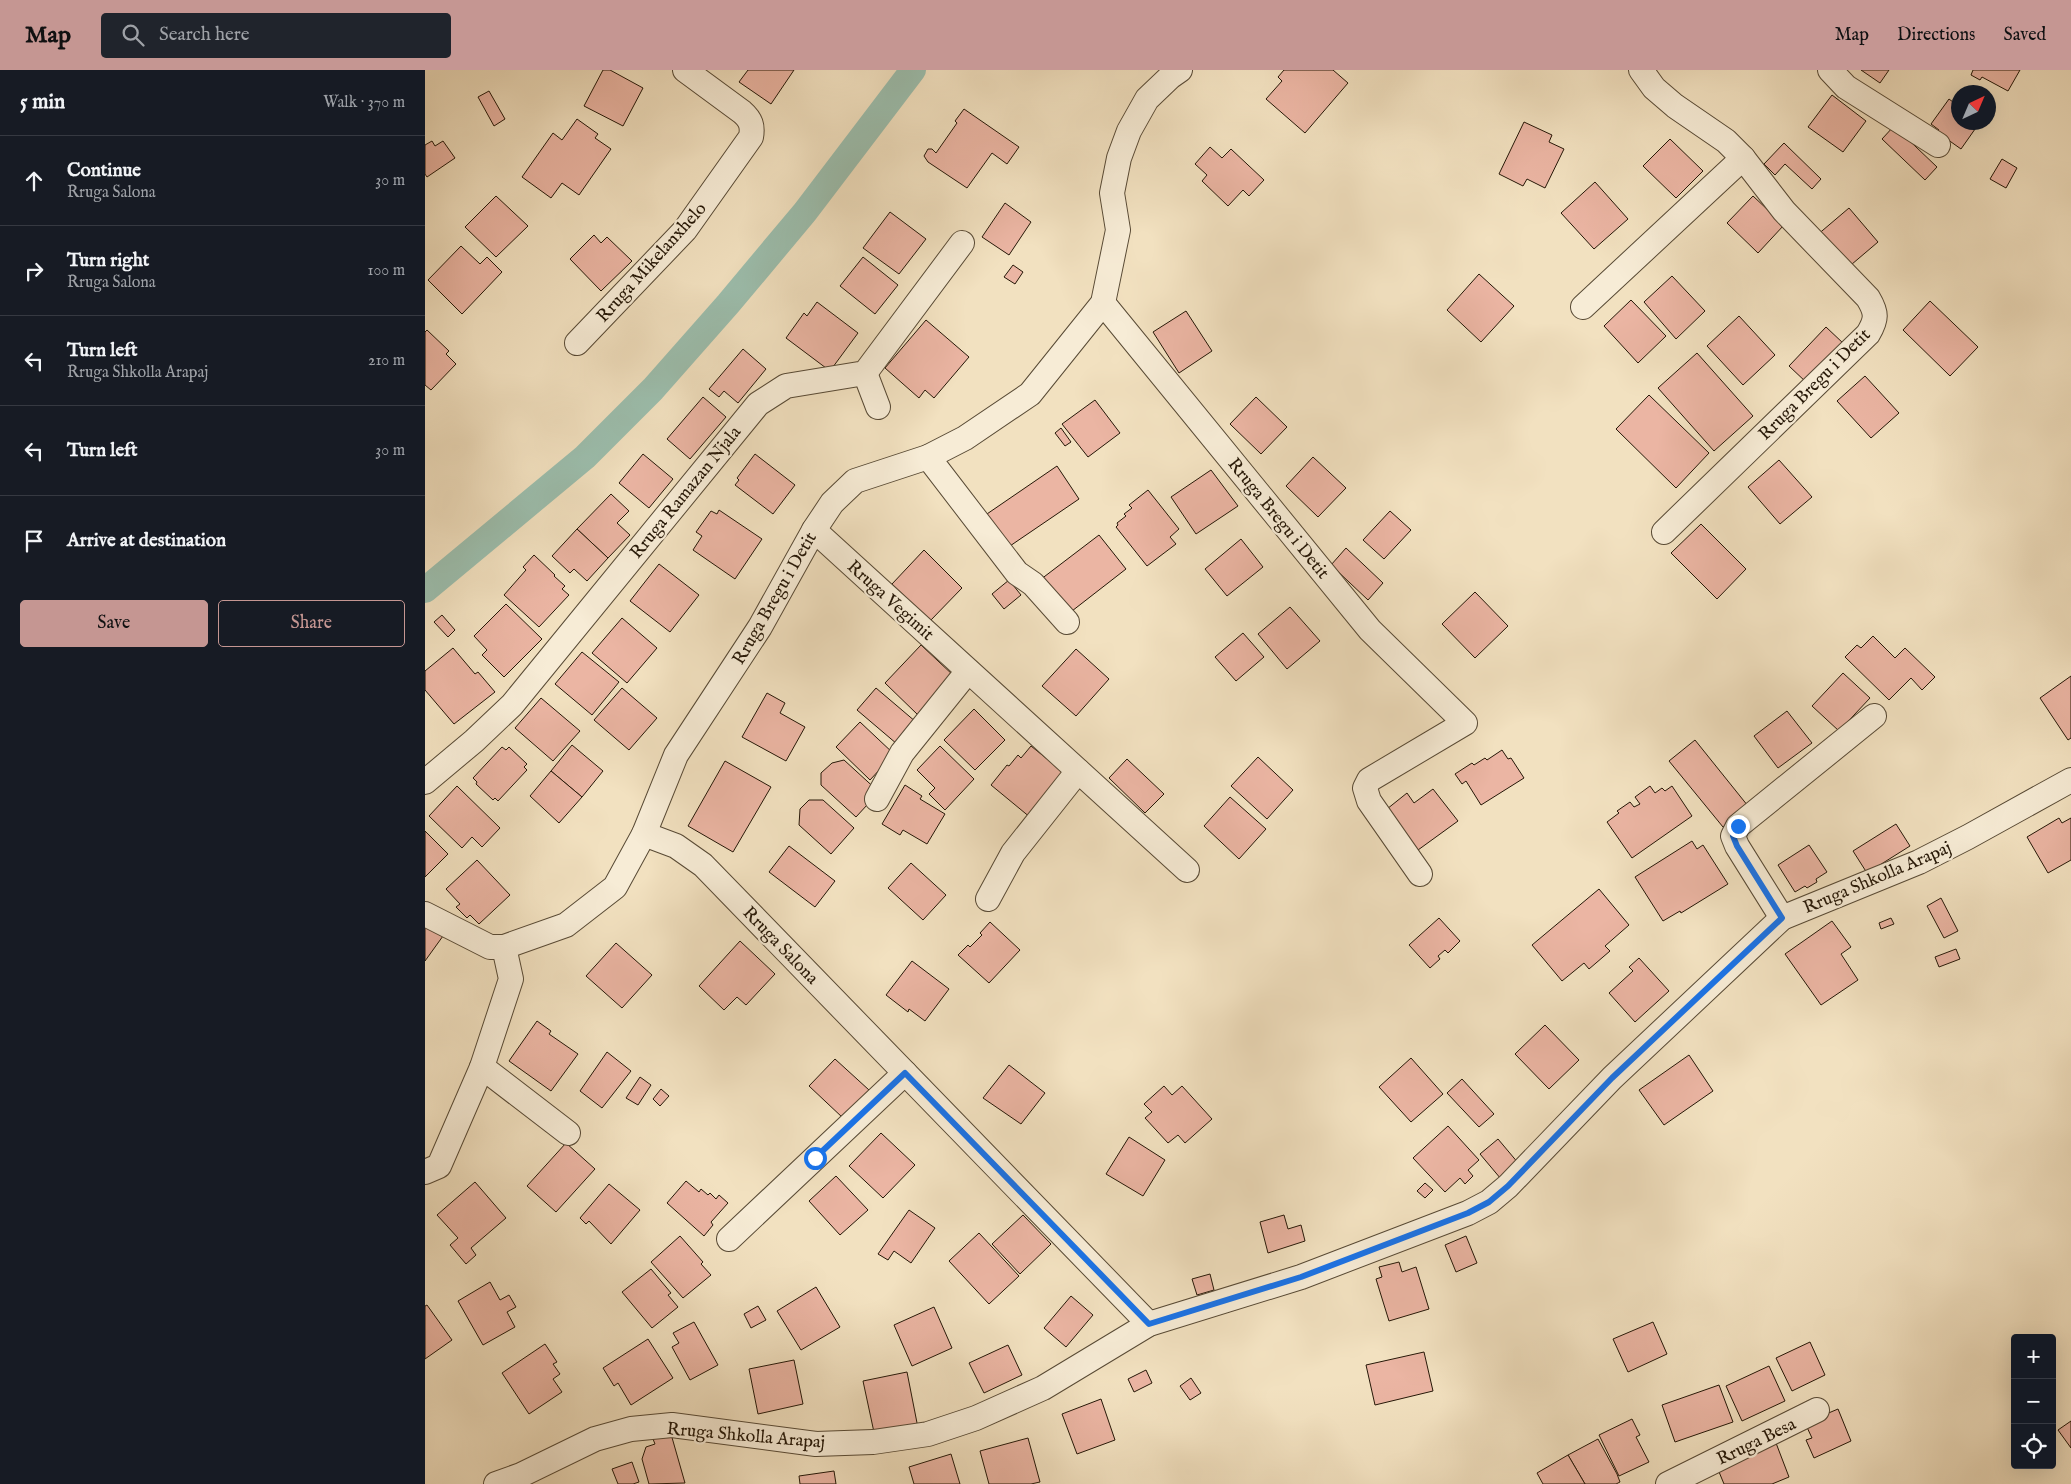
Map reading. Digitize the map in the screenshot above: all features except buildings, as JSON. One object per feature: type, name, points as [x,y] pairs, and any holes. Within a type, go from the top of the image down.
[{"type":"street","name":"Rruga Mikelanxhelo","points":[[577,343],[685,230],[751,137],[753,128],[750,120],[685,70]]},
{"type":"street","name":"Rruga Bregu i Detit","points":[[504,947],[566,925],[615,887],[644,834],[676,755],[760,628],[814,530],[832,503],[855,481],[928,457],[965,438],[1030,394],[1103,303],[1118,230],[1112,193],[1119,158],[1129,131],[1147,99],[1180,70]]},
{"type":"street","name":"Rruga Bregu i Detit","points":[[1641,70],[1654,88],[1675,106],[1726,141],[1743,158],[1783,211],[1868,298],[1875,310],[1875,322],[1868,334],[1664,532]]},
{"type":"street","points":[[1830,70],[1846,87],[1938,145]]},
{"type":"street","points":[[1583,308],[1743,158]]},
{"type":"street","points":[[878,406],[865,373],[962,243]]},
{"type":"street","name":"Rruga Bregu i Detit","points":[[1103,303],[1370,630],[1465,723],[1369,780],[1365,788],[1369,801],[1420,874]]},
{"type":"street","name":"Rruga Ramazan Njala","points":[[425,782],[474,741],[512,705],[758,404],[787,386],[865,373]]},
{"type":"street","points":[[928,457],[1017,573],[1033,584],[1067,622]]},
{"type":"street","name":"Rruga Vegimit","points":[[814,530],[1187,870]]},
{"type":"street","points":[[877,798],[902,753],[968,670]]},
{"type":"street","points":[[1782,918],[1737,846],[1733,836],[1738,826],[1874,716]]},
{"type":"street","points":[[988,899],[1013,853],[1078,771]]},
{"type":"street","name":"Rruga Shkolla Arapaj","points":[[496,1484],[521,1475],[595,1440],[631,1429],[672,1425],[816,1444],[873,1442],[928,1434],[976,1418],[1043,1388],[1149,1324],[1301,1277],[1468,1213],[1489,1202],[1508,1186],[1612,1078],[1782,918],[1919,862],[2071,780]]},
{"type":"street","name":"Rruga Salona","points":[[644,834],[676,846],[703,865],[1149,1324]]},
{"type":"street","points":[[425,914],[490,947],[504,947],[511,979],[482,1067],[439,1166],[425,1172]]},
{"type":"street","points":[[482,1067],[568,1132]]},
{"type":"street","points":[[729,1239],[905,1073]]},
{"type":"street","name":"Rruga Besa","points":[[1668,1484],[1817,1410]]},
{"type":"waterway","points":[[425,590],[585,457],[653,389],[728,304],[805,212],[913,70]]},
{"type":"route","points":[[815,1158],[905,1073],[1149,1324],[1301,1277],[1468,1213],[1489,1202],[1508,1186],[1612,1078],[1782,918],[1737,846],[1733,836],[1738,826]]}]
